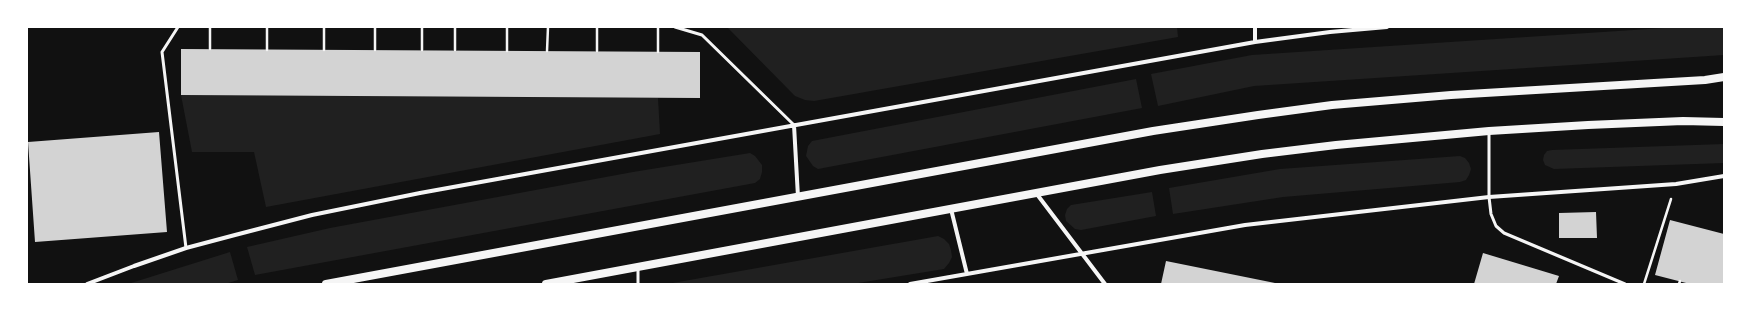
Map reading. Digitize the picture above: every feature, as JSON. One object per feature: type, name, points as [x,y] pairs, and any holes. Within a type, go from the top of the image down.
[{"type":"main road","points":[[326,284],[1153,131],[1258,115],[1332,105],[1451,95],[1704,80],[1724,76]]},
{"type":"main road","points":[[546,284],[1160,170],[1262,154],[1336,145],[1488,131],[1588,125],[1724,122]]},
{"type":"street","points":[[1255,27],[1255,42]]},
{"type":"street","points":[[87,284],[186,248],[312,215],[405,196],[1255,42],[1330,32],[1387,27]]},
{"type":"street","points":[[794,125],[798,197]]},
{"type":"street","points":[[910,284],[1246,225],[1489,197],[1676,184],[1724,176]]},
{"type":"street","points":[[1036,193],[1105,284]]},
{"type":"street","points":[[951,209],[967,274]]},
{"type":"lane","points":[[178,27],[162,52],[186,248]]},
{"type":"lane","points":[[675,27],[702,35],[794,125]]},
{"type":"lane","points":[[1488,131],[1489,197],[1491,214],[1496,226],[1504,233],[1625,284]]},
{"type":"lane","points":[[638,266],[638,284]]},
{"type":"path","points":[[210,27],[210,49]]},
{"type":"path","points":[[267,50],[268,27]]},
{"type":"path","points":[[324,27],[324,50]]},
{"type":"path","points":[[375,27],[375,50]]},
{"type":"path","points":[[422,27],[422,50]]},
{"type":"path","points":[[455,27],[455,50]]},
{"type":"path","points":[[507,27],[507,51]]},
{"type":"path","points":[[547,51],[548,27]]},
{"type":"path","points":[[597,27],[597,51]]},
{"type":"path","points":[[658,27],[658,52]]},
{"type":"path","points":[[1644,284],[1676,184]]},
{"type":"shaded area","points":[[727,27],[1177,27],[1178,37],[814,101],[805,100],[795,96]]},
{"type":"shaded area","points":[[1679,27],[1724,27],[1724,55],[1254,86],[1158,106],[1151,74],[1252,55]]},
{"type":"shaded area","points":[[1136,79],[1142,108],[818,169],[813,166],[806,156],[808,146],[812,141]]},
{"type":"shaded area","points":[[181,95],[658,98],[660,134],[266,207],[254,152],[192,152]]},
{"type":"shaded area","points":[[1724,144],[1724,163],[1554,169],[1545,165],[1543,160],[1547,151],[1552,150]]},
{"type":"shaded area","points":[[750,153],[755,156],[762,165],[760,179],[755,183],[255,275],[247,247],[330,228],[633,172]]},
{"type":"shaded area","points":[[1460,156],[1465,158],[1471,169],[1466,180],[1460,182],[1283,197],[1173,214],[1169,188],[1280,169]]},
{"type":"shaded area","points":[[1152,192],[1156,216],[1081,230],[1075,229],[1066,221],[1065,215],[1067,209],[1071,205]]},
{"type":"shaded area","points":[[938,236],[949,244],[951,250],[952,257],[944,269],[852,284],[667,284]]},
{"type":"shaded area","points":[[230,252],[238,280],[225,284],[128,284]]},
{"type":"building","points":[[181,49],[700,52],[700,98],[181,95]]},
{"type":"building","points":[[159,132],[167,232],[35,242],[28,142]]},
{"type":"building","points":[[1596,212],[1597,238],[1559,238],[1559,213]]},
{"type":"building","points":[[1670,220],[1724,234],[1724,284],[1690,284],[1655,275]]},
{"type":"building","points":[[1483,253],[1559,276],[1556,284],[1474,284]]},
{"type":"building","points":[[1166,261],[1275,283],[1275,284],[1161,284]]}]
